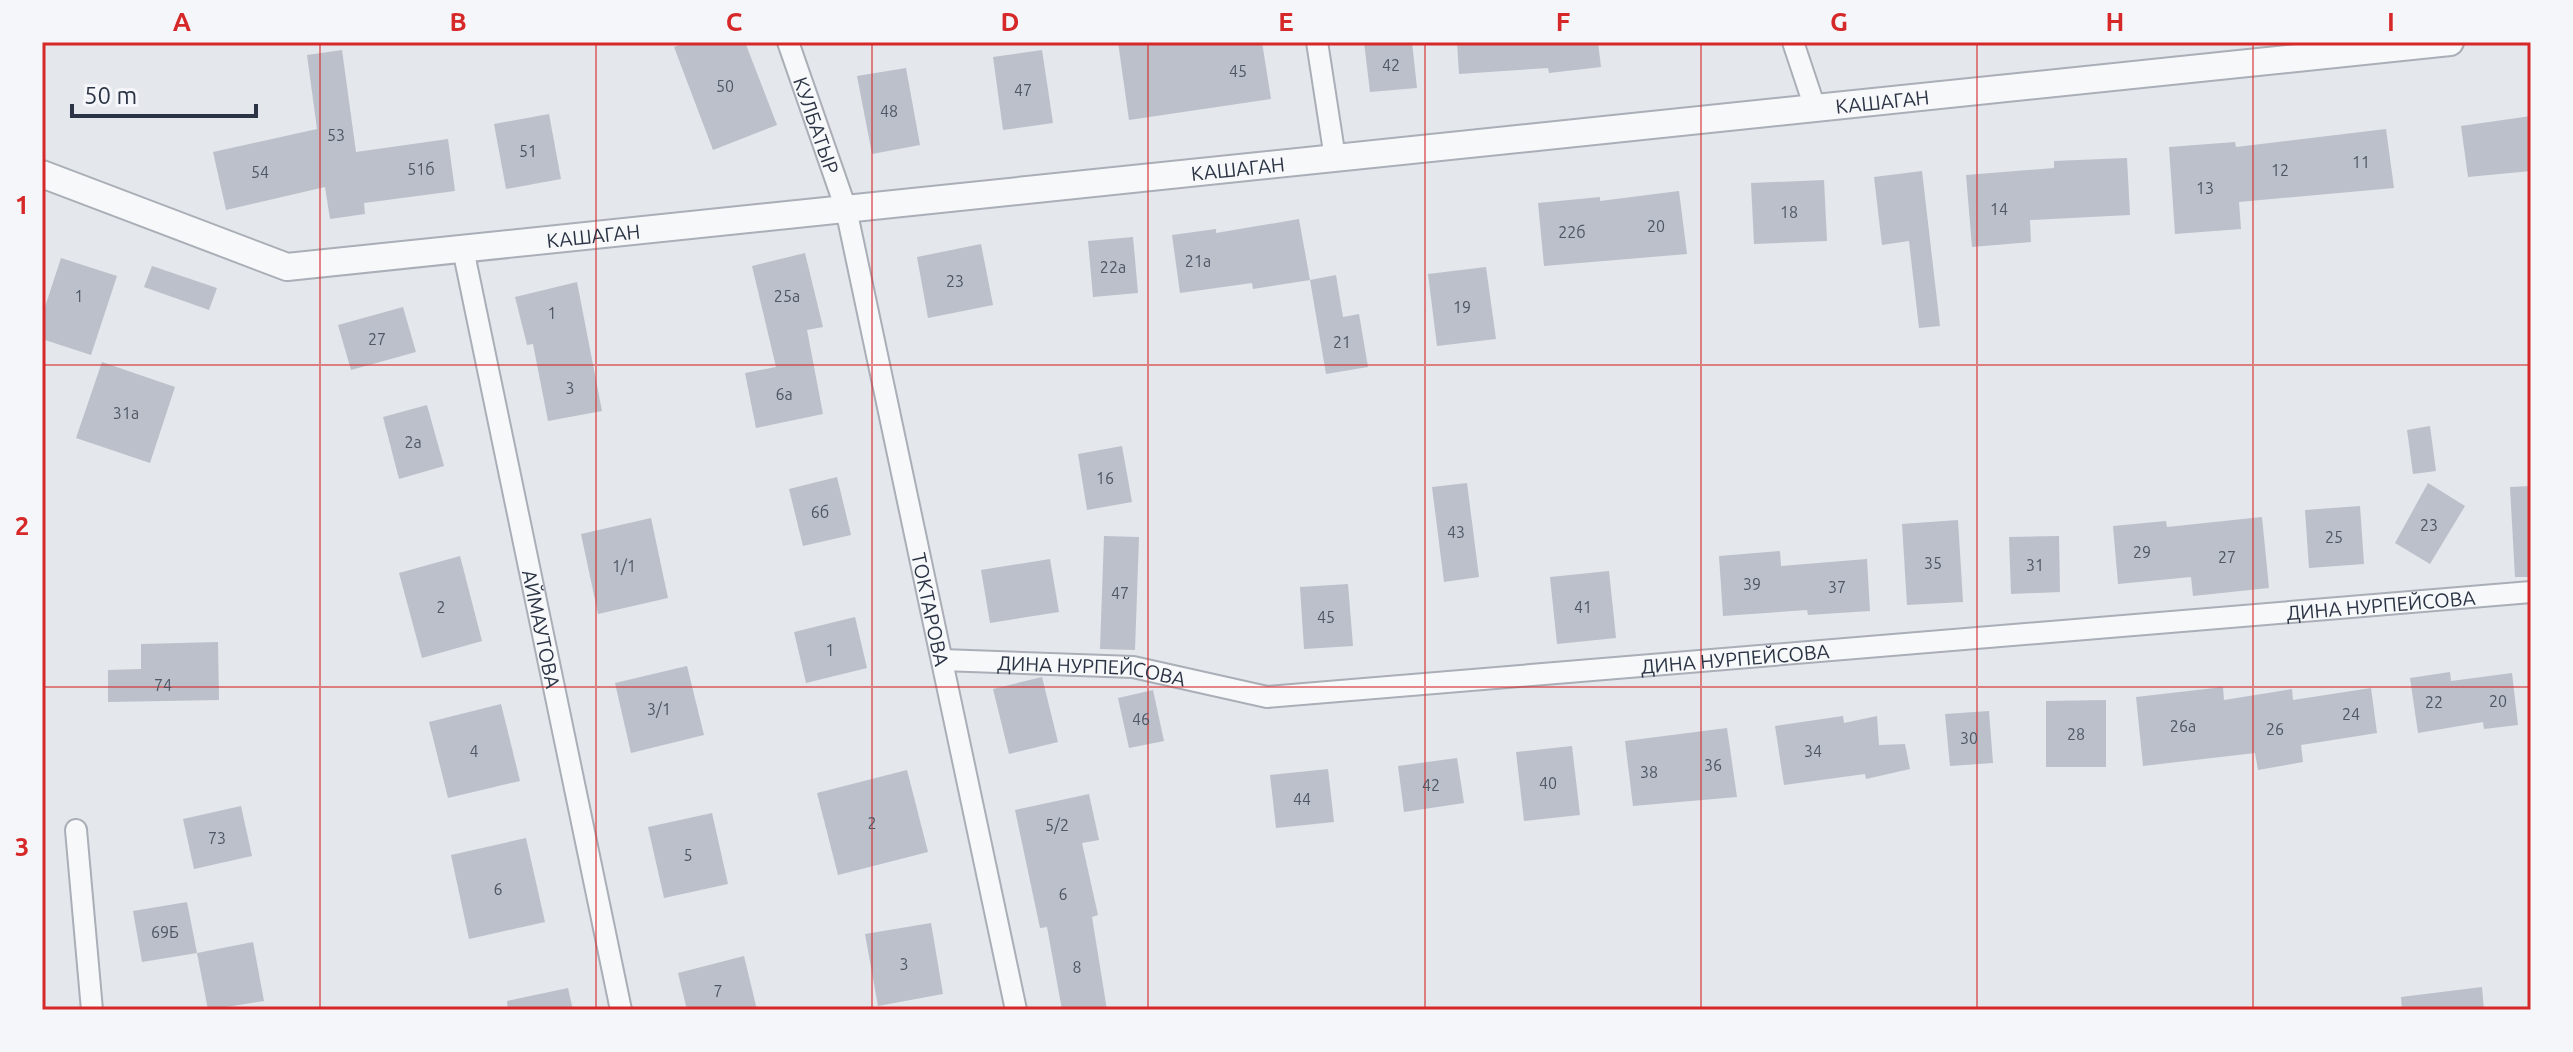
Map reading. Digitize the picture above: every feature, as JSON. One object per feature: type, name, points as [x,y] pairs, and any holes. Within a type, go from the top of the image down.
[{"type":"street","name":"КУЛБАТЫР","points":[[788,42],[846,209]]},
{"type":"street","points":[[1317,42],[1335,158]]},
{"type":"street","points":[[1793,42],[1815,108]]},
{"type":"street","name":"КАШАГАН","points":[[42,174],[287,267],[2450,42]]},
{"type":"street","name":"ТОКТАРОВА","points":[[846,209],[1016,1010]]},
{"type":"street","name":"АЙМАУТОВА","points":[[463,249],[621,1010]]},
{"type":"street","name":"ДИНА НУРПЕЙСОВА","points":[[942,660],[1133,667],[1267,697],[2531,592]]},
{"type":"street","points":[[76,830],[92,1010]]},
{"type":"building","points":[[688,42],[745,42],[777,125],[713,150],[674,47]]},
{"type":"building","points":[[1118,42],[1262,42],[1271,99],[1129,120]]},
{"type":"building","points":[[1364,42],[1412,42],[1417,88],[1370,92]]},
{"type":"building","points":[[1457,42],[1598,42],[1601,67],[1549,73],[1548,68],[1459,74]]},
{"type":"building","points":[[342,50],[356,152],[448,139],[455,191],[364,203],[365,214],[330,219],[325,187],[226,210],[213,152],[317,129],[307,55]]},
{"type":"building","points":[[1042,50],[1053,123],[1003,130],[993,57]]},
{"type":"building","points":[[906,68],[920,145],[872,154],[857,76]]},
{"type":"building","points":[[549,114],[561,179],[506,189],[494,124]]},
{"type":"building","points":[[2531,116],[2531,171],[2468,177],[2461,126]]},
{"type":"building","points":[[2386,129],[2394,188],[2239,202],[2241,229],[2175,234],[2169,147],[2235,142],[2236,147]]},
{"type":"building","points":[[2127,158],[2130,215],[2030,220],[2031,242],[1972,247],[1966,175],[2054,168],[2054,161]]},
{"type":"building","points":[[1922,171],[1940,326],[1919,328],[1909,241],[1882,245],[1874,177]]},
{"type":"building","points":[[1824,180],[1827,241],[1754,244],[1751,183]]},
{"type":"building","points":[[1679,191],[1687,254],[1544,266],[1538,203],[1600,197],[1600,201]]},
{"type":"building","points":[[1299,219],[1310,280],[1253,289],[1252,283],[1180,293],[1172,235],[1216,229],[1216,233]]},
{"type":"building","points":[[1133,237],[1138,293],[1093,297],[1088,241]]},
{"type":"building","points":[[981,244],[993,305],[928,318],[917,257]]},
{"type":"building","points":[[805,253],[823,327],[807,330],[823,414],[756,428],[745,373],[776,367],[752,266]]},
{"type":"building","points":[[61,258],[117,276],[91,355],[42,339],[42,316]]},
{"type":"building","points":[[152,266],[217,288],[209,310],[144,287]]},
{"type":"building","points":[[1486,267],[1496,339],[1437,346],[1428,274]]},
{"type":"building","points":[[1336,275],[1343,317],[1359,314],[1368,367],[1326,374],[1310,280]]},
{"type":"building","points":[[577,282],[602,411],[548,421],[533,344],[527,345],[515,297]]},
{"type":"building","points":[[403,307],[416,352],[351,370],[338,325]]},
{"type":"building","points":[[102,362],[175,387],[150,463],[76,438]]},
{"type":"building","points":[[427,405],[444,466],[399,479],[383,417]]},
{"type":"building","points":[[2430,426],[2436,471],[2413,474],[2407,430]]},
{"type":"building","points":[[1122,446],[1132,502],[1087,510],[1078,454]]},
{"type":"building","points":[[837,477],[851,535],[803,546],[789,489]]},
{"type":"building","points":[[1467,483],[1479,577],[1444,582],[1432,487]]},
{"type":"building","points":[[2428,483],[2465,506],[2430,564],[2395,543]]},
{"type":"building","points":[[2531,486],[2531,577],[2515,577],[2510,487]]},
{"type":"building","points":[[2360,506],[2364,564],[2309,568],[2305,510]]},
{"type":"building","points":[[2262,517],[2269,588],[2193,596],[2191,577],[2118,584],[2113,526],[2166,521],[2167,527]]},
{"type":"building","points":[[651,518],[668,598],[598,614],[581,534]]},
{"type":"building","points":[[1958,520],[1963,602],[1907,605],[1902,524]]},
{"type":"building","points":[[1104,536],[1139,537],[1135,650],[1100,649]]},
{"type":"building","points":[[2059,536],[2060,592],[2011,594],[2009,537]]},
{"type":"building","points":[[1780,551],[1781,566],[1867,559],[1870,611],[1808,615],[1807,610],[1723,616],[1719,556]]},
{"type":"building","points":[[460,556],[482,641],[422,658],[399,573]]},
{"type":"building","points":[[1050,559],[1059,612],[990,623],[981,570]]},
{"type":"building","points":[[1609,571],[1616,638],[1557,644],[1550,577]]},
{"type":"building","points":[[1348,584],[1353,646],[1304,649],[1300,587]]},
{"type":"building","points":[[855,617],[867,668],[806,683],[794,632]]},
{"type":"building","points":[[218,642],[219,700],[108,702],[108,670],[141,669],[141,644]]},
{"type":"building","points":[[687,666],[704,735],[631,753],[615,683]]},
{"type":"building","points":[[2450,672],[2451,681],[2512,673],[2518,725],[2484,729],[2483,722],[2418,733],[2410,678]]},
{"type":"building","points":[[1042,677],[1058,742],[1009,754],[993,689]]},
{"type":"building","points":[[2223,687],[2224,700],[2292,689],[2293,700],[2371,688],[2377,733],[2301,745],[2303,762],[2258,770],[2255,753],[2143,766],[2136,697]]},
{"type":"building","points":[[1153,690],[1164,741],[1129,748],[1118,698]]},
{"type":"building","points":[[2106,700],[2106,767],[2046,767],[2046,701]]},
{"type":"building","points":[[501,704],[520,781],[448,798],[429,722]]},
{"type":"building","points":[[1989,711],[1993,763],[1950,766],[1945,714]]},
{"type":"building","points":[[1843,716],[1844,723],[1877,716],[1879,745],[1905,744],[1910,769],[1866,779],[1865,774],[1784,785],[1775,726]]},
{"type":"building","points":[[1727,728],[1737,797],[1633,806],[1625,741]]},
{"type":"building","points":[[1572,746],[1580,815],[1524,821],[1516,752]]},
{"type":"building","points":[[1457,758],[1464,803],[1404,812],[1398,766]]},
{"type":"building","points":[[1328,769],[1334,822],[1276,828],[1270,775]]},
{"type":"building","points":[[907,770],[928,852],[838,875],[817,793]]},
{"type":"building","points":[[1089,794],[1099,840],[1082,843],[1098,915],[1092,917],[1107,1010],[1062,1010],[1047,927],[1040,928],[1015,810]]},
{"type":"building","points":[[241,806],[252,856],[194,869],[183,819]]},
{"type":"building","points":[[712,813],[728,884],[664,898],[648,827]]},
{"type":"building","points":[[526,838],[545,922],[469,939],[451,855]]},
{"type":"building","points":[[187,902],[197,953],[142,962],[133,911]]},
{"type":"building","points":[[931,923],[943,994],[878,1006],[865,934]]},
{"type":"building","points":[[253,942],[264,1001],[208,1010],[197,953]]},
{"type":"building","points":[[744,956],[757,1010],[687,1010],[678,973]]},
{"type":"building","points":[[2482,987],[2484,1010],[2402,1010],[2401,997]]},
{"type":"building","points":[[568,988],[573,1010],[508,1010],[507,1001]]}]
